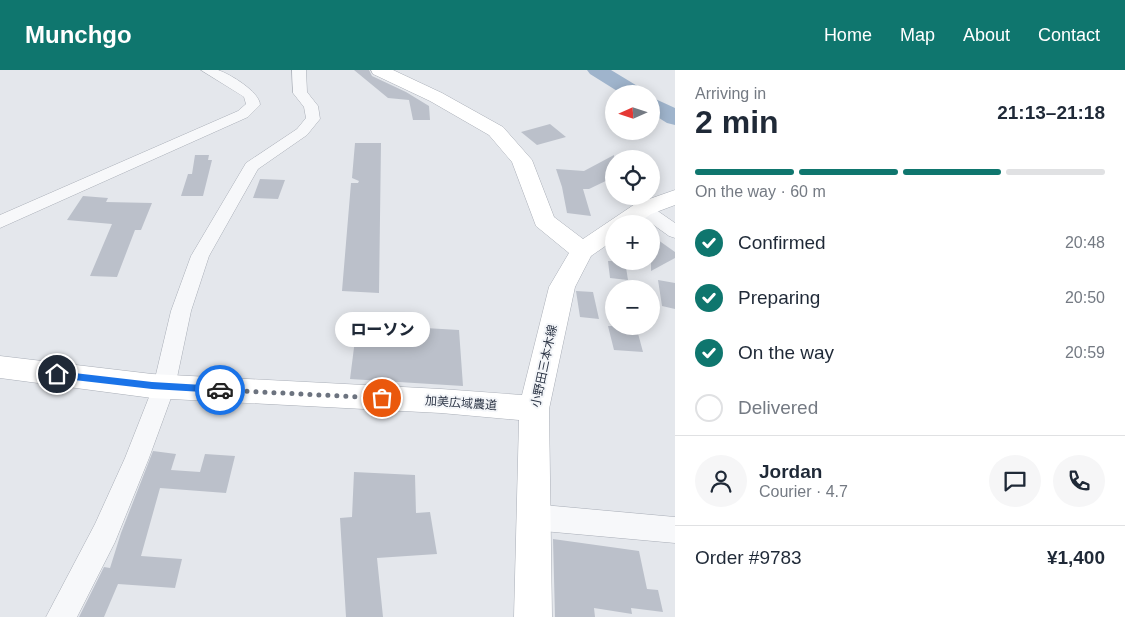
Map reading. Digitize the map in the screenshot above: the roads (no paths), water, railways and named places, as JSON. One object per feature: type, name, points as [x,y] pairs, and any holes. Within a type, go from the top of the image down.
[{"type":"street","points":[[0,222],[243,114],[253,105],[253,99],[249,94],[208,70]]},
{"type":"street","points":[[61,617],[105,533],[164,387],[181,311],[200,256],[213,231],[231,206],[252,166],[302,132],[313,119],[311,106],[300,93],[298,70]]},
{"type":"street","points":[[379,70],[436,97],[496,131],[522,160],[544,221],[582,251]]},
{"type":"street","points":[[634,215],[643,209],[675,197]]},
{"type":"street","points":[[643,209],[675,232]]},
{"type":"street","name":"小野田三本木線","points":[[533,617],[534,409],[562,287],[582,251],[605,235]]},
{"type":"street","name":"加美広域農道","points":[[0,367],[164,387],[441,401],[534,409]]},
{"type":"street","points":[[532,517],[675,530]]},
{"type":"waterway","points":[[597,70],[622,85]]},
{"type":"waterway","points":[[660,109],[675,118]]},
{"type":"place","name":"ローソン","points":[[382,398]]}]
